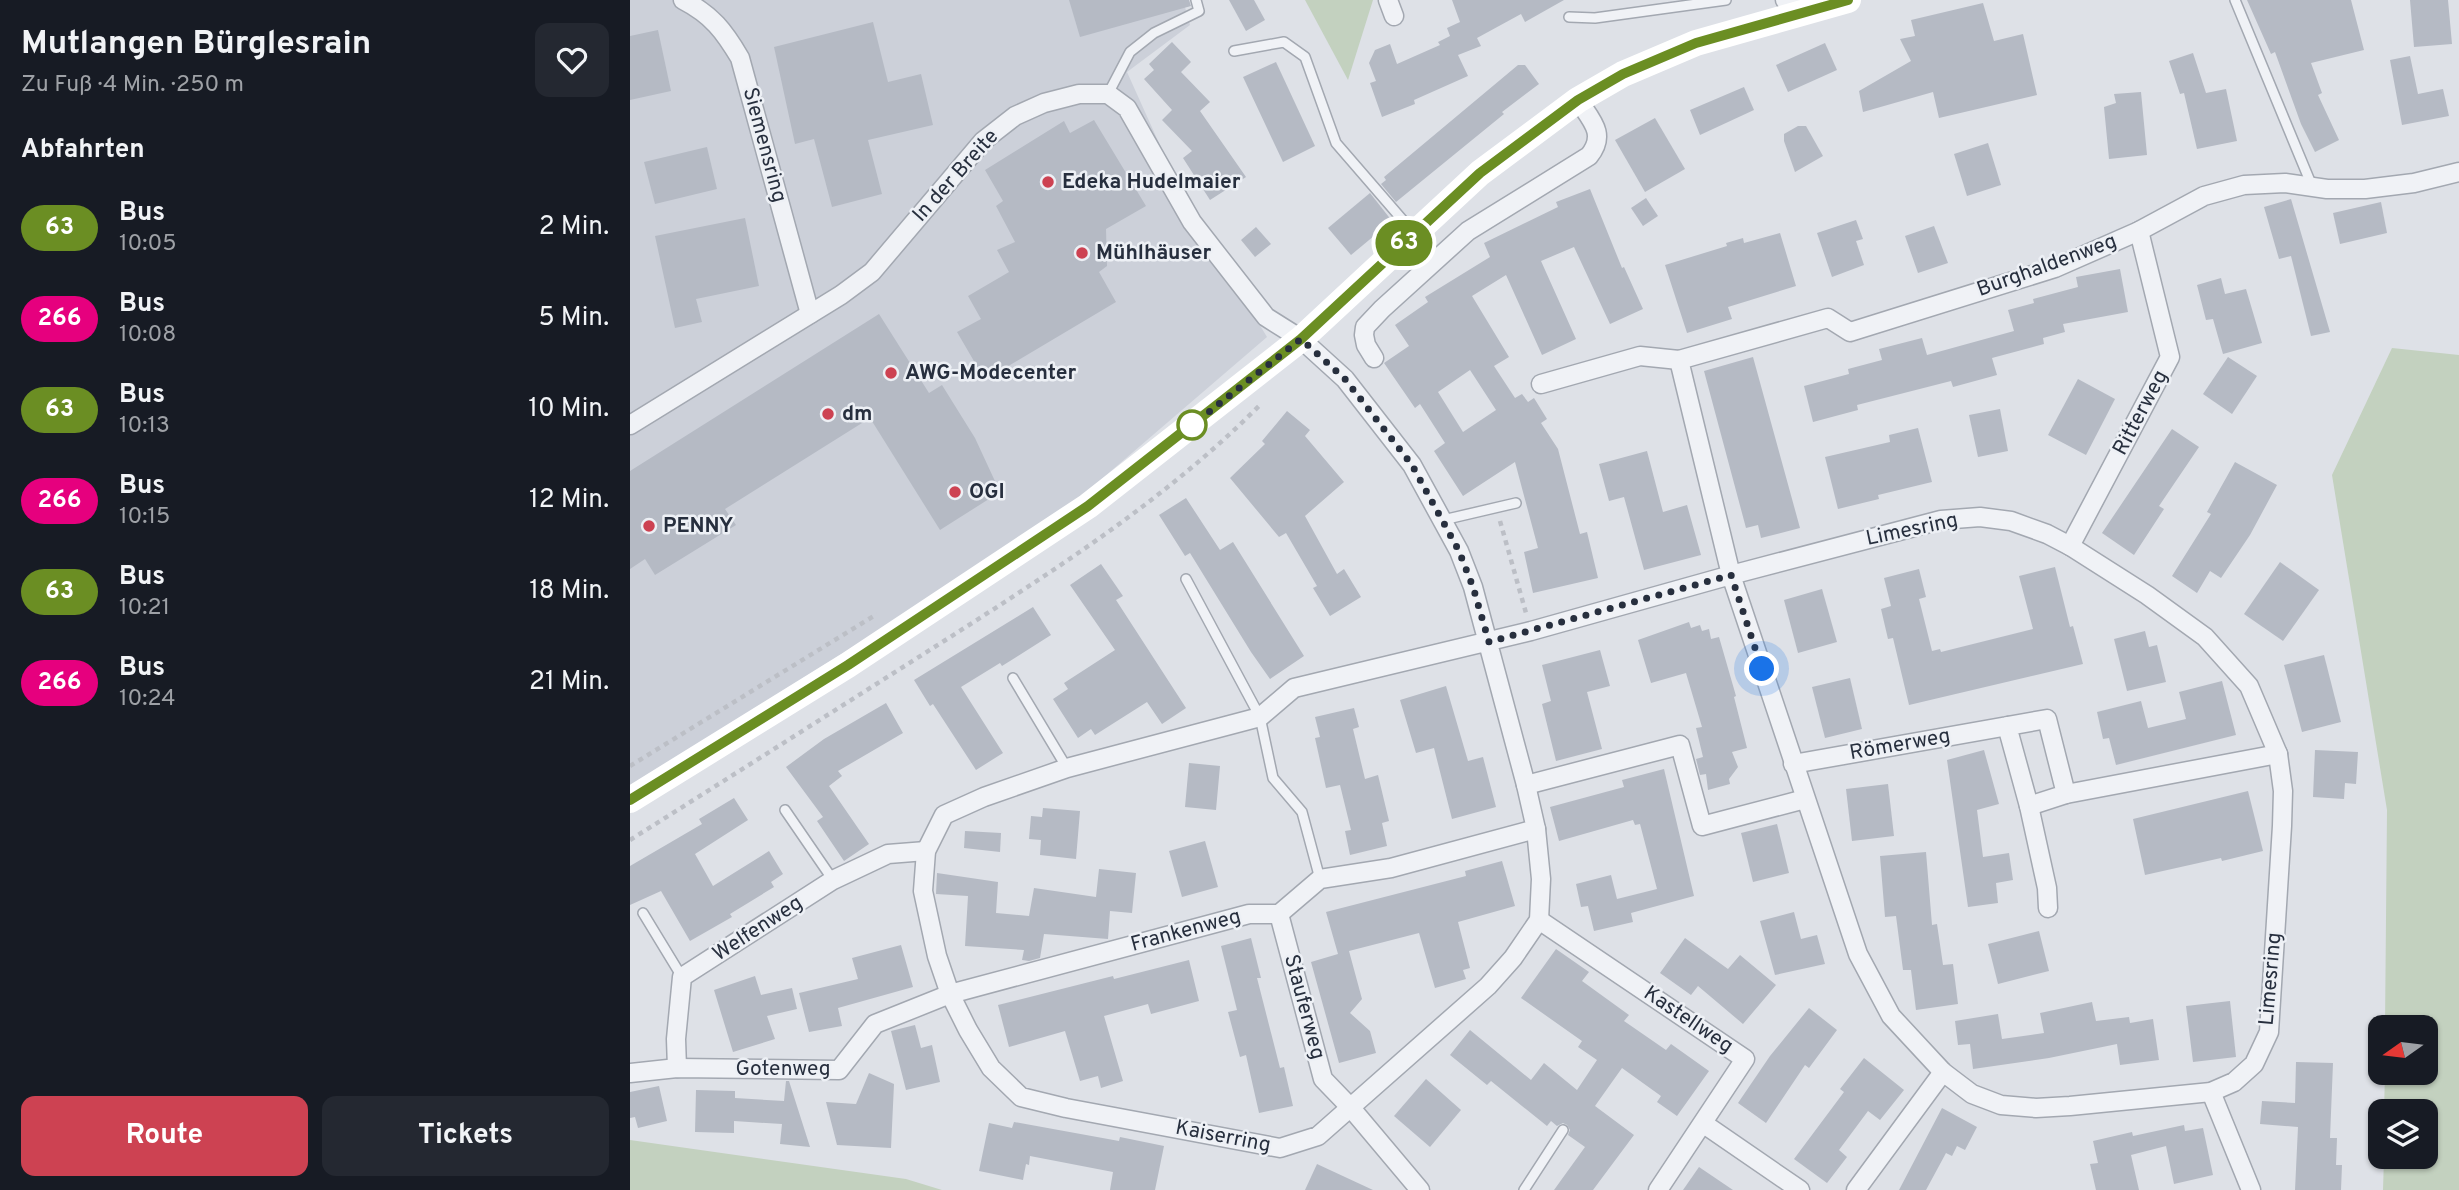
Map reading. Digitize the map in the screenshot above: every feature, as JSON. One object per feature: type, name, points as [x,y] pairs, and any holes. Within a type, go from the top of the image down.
[{"type":"street","name":"Siemensring","points":[[682,0],[698,8],[723,29],[740,58],[810,314]]},
{"type":"street","points":[[1785,0],[1838,3]]},
{"type":"street","points":[[630,800],[848,665],[1037,541],[1155,455],[1301,339],[1480,173],[1578,100],[1623,74],[1696,43],[1838,3]]},
{"type":"street","name":"In der Breite","points":[[630,425],[841,295],[872,272],[983,141],[1015,116],[1044,103],[1079,94],[1108,94]]},
{"type":"street","points":[[1108,94],[1127,108],[1188,216],[1266,317],[1301,339],[1345,379],[1412,465],[1443,520],[1473,587],[1526,785],[1536,829],[1541,879],[1539,920]]},
{"type":"street","points":[[1374,358],[1366,345],[1365,327],[1382,309],[1468,231],[1589,156],[1596,148],[1597,129],[1578,100]]},
{"type":"street","name":"Burghaldenweg","points":[[1541,384],[1640,356],[1679,360],[1828,318],[1850,332],[2055,268],[2139,232],[2204,196],[2244,185],[2285,183],[2312,188],[2365,189],[2414,183],[2459,172]]},
{"type":"street","name":"Ritterweg","points":[[2070,546],[2171,357],[2139,232]]},
{"type":"street","points":[[1679,360],[1731,575]]},
{"type":"street","name":"Limesring","points":[[1489,642],[1731,575],[1941,520],[1980,517],[2011,521],[2070,546],[2147,595],[2204,637],[2249,687],[2278,754],[2283,790],[2282,826],[2269,1032],[2253,1064],[2234,1082],[2211,1092],[2036,1108],[2001,1105],[1972,1094],[1943,1072],[1891,1016],[1858,954],[1731,575]]},
{"type":"street","name":"Kaiserring","points":[[1489,642],[1294,688],[1260,717],[1066,768],[984,797],[944,815],[926,851],[923,891],[937,956],[950,994],[991,1068],[1021,1097],[1280,1148],[1318,1136],[1351,1108],[1488,986],[1513,958],[1539,920]]},
{"type":"street","name":"Römerweg","points":[[1793,764],[2047,719],[2066,793]]},
{"type":"street","points":[[2007,726],[2029,806],[2047,888],[2048,908]]},
{"type":"street","points":[[1526,785],[1681,745],[1702,826],[1805,799]]},
{"type":"street","points":[[2029,806],[2066,793],[2278,754]]},
{"type":"street","points":[[1279,914],[1320,879],[1391,868],[1536,829]]},
{"type":"street","name":"Welfenweg","points":[[682,977],[833,880],[888,854],[926,851]]},
{"type":"street","name":"Frankenweg","points":[[950,994],[1250,914],[1279,914]]},
{"type":"street","name":"Stauferweg","points":[[1279,914],[1323,1079],[1420,1190]]},
{"type":"street","name":"Kastellweg","points":[[1539,920],[1745,1059],[1704,1124]]},
{"type":"street","points":[[677,1068],[676,1039],[682,977]]},
{"type":"street","name":"Gotenweg","points":[[630,1073],[677,1068],[839,1070],[875,1024],[950,994]]},
{"type":"street","points":[[1856,1190],[1943,1072]]},
{"type":"street","points":[[2211,1092],[2251,1190]]},
{"type":"street","points":[[1658,1190],[1704,1124],[1800,1190]]},
{"type":"lane","points":[[1108,94],[1130,52],[1154,33],[1199,11],[1196,0]]},
{"type":"lane","points":[[1569,17],[1595,18],[1726,0]]},
{"type":"lane","points":[[2235,0],[2312,188]]},
{"type":"lane","points":[[1234,51],[1284,42],[1305,57],[1336,144],[1414,234]]},
{"type":"lane","points":[[1443,520],[1516,503]]},
{"type":"lane","points":[[1186,579],[1260,717],[1273,778],[1302,812],[1320,879]]},
{"type":"lane","points":[[1013,678],[1066,768]]},
{"type":"lane","points":[[785,810],[833,880]]},
{"type":"lane","points":[[643,913],[682,977]]},
{"type":"lane","points":[[1524,1190],[1563,1130]]},
{"type":"path","points":[[630,840],[1077,555],[1162,494],[1267,397]]},
{"type":"path","points":[[1497,508],[1531,631]]},
{"type":"path","points":[[630,766],[833,641]]},
{"type":"shaded area","points":[[630,0],[1183,0],[1190,25],[1127,72],[1186,203],[1267,337],[1054,520],[630,787]]},
{"type":"green space","points":[[1305,0],[1373,0],[1348,80]]},
{"type":"green space","points":[[2392,348],[2459,355],[2459,1190],[2383,1190],[2384,1169],[2438,1169],[2438,1099],[2384,1099],[2385,1085],[2438,1085],[2438,1015],[2385,1015],[2387,810],[2332,475]]},
{"type":"green space","points":[[630,1140],[906,1179],[942,1190],[630,1190]]},
{"type":"building","points":[[1069,0],[1189,0],[1191,6],[1080,37]]},
{"type":"building","points":[[1229,0],[1254,0],[1265,20],[1246,31]]},
{"type":"building","points":[[1452,0],[1564,0],[1525,22],[1521,14],[1477,38],[1481,46],[1458,55],[1468,76],[1414,100],[1415,104],[1382,117],[1370,83],[1376,81],[1369,63],[1375,50],[1390,44],[1397,64],[1440,45],[1438,42],[1450,36],[1447,28],[1460,22]]},
{"type":"building","points":[[2247,0],[2351,0],[2364,50],[2311,63],[2322,93],[2318,95],[2339,140],[2315,152],[2301,124],[2275,52],[2271,54]]},
{"type":"building","points":[[2410,0],[2448,0],[2452,44],[2414,47]]},
{"type":"building","points":[[1983,3],[1994,41],[2023,34],[2037,95],[1939,118],[1933,92],[1863,112],[1859,91],[1911,61],[1900,39],[1915,36],[1911,20]]},
{"type":"building","points":[[873,22],[888,82],[921,74],[933,125],[868,140],[882,194],[832,207],[814,139],[795,144],[774,47]]},
{"type":"building","points":[[658,30],[671,91],[630,100],[630,36]]},
{"type":"building","points":[[1172,42],[1191,62],[1181,72],[1210,102],[1200,111],[1246,177],[1210,200],[1183,158],[1192,151],[1162,120],[1172,110],[1144,79],[1154,70],[1149,64]]},
{"type":"building","points":[[1825,43],[1837,70],[1788,92],[1776,65]]},
{"type":"building","points":[[2193,53],[2206,93],[2226,89],[2237,141],[2197,149],[2184,93],[2180,94],[2169,61]]},
{"type":"building","points":[[2410,56],[2418,94],[2443,89],[2449,116],[2402,125],[2390,60]]},
{"type":"building","points":[[1276,62],[1315,146],[1283,162],[1243,77]]},
{"type":"building","points":[[1518,65],[1525,65],[1539,84],[1396,202],[1381,184],[1386,180],[1384,177]]},
{"type":"building","points":[[1744,87],[1754,110],[1700,135],[1690,110]]},
{"type":"building","points":[[2141,92],[2147,155],[2109,159],[2104,107],[2116,103],[2114,94]]},
{"type":"building","points":[[1655,118],[1685,169],[1645,192],[1615,140]]},
{"type":"building","points":[[1094,120],[1146,206],[1106,229],[1107,266],[1099,272],[1116,302],[985,380],[957,332],[981,319],[968,296],[1009,272],[997,250],[1015,242],[996,206],[1003,201],[985,170],[1064,121],[1070,133]]},
{"type":"building","points":[[1798,126],[1806,126],[1823,156],[1795,172],[1784,134]]},
{"type":"building","points":[[1988,143],[2001,185],[1967,196],[1954,154]]},
{"type":"building","points":[[707,147],[717,189],[655,204],[644,162]]},
{"type":"building","points":[[1590,189],[1622,268],[1624,267],[1643,309],[1610,324],[1574,247],[1541,261],[1576,339],[1542,355],[1506,275],[1472,296],[1509,357],[1494,366],[1515,398],[1522,394],[1528,402],[1534,398],[1547,419],[1541,423],[1558,449],[1580,534],[1587,532],[1598,578],[1533,593],[1524,552],[1538,548],[1515,462],[1463,496],[1434,451],[1445,443],[1420,404],[1415,408],[1384,363],[1409,346],[1395,325],[1428,302],[1425,297],[1490,257],[1484,243],[1558,207],[1556,202]],"holes":[[[1470,370],[1496,410],[1463,432],[1438,392]]]},
{"type":"building","points":[[1370,193],[1392,221],[1351,255],[1328,228]]},
{"type":"building","points":[[1646,198],[1658,216],[1643,226],[1631,208]]},
{"type":"building","points":[[2291,199],[2330,332],[2311,336],[2291,256],[2279,259],[2264,207]]},
{"type":"building","points":[[2381,202],[2387,233],[2340,244],[2333,213]]},
{"type":"building","points":[[745,218],[759,286],[696,299],[702,322],[675,328],[655,236]]},
{"type":"building","points":[[1856,220],[1863,239],[1856,241],[1864,265],[1832,277],[1817,233]]},
{"type":"building","points":[[1934,226],[1948,263],[1918,273],[1905,236]]},
{"type":"building","points":[[1256,227],[1271,244],[1255,257],[1241,240]]},
{"type":"building","points":[[1780,233],[1796,286],[1728,307],[1732,319],[1687,333],[1665,265],[1727,246],[1726,243],[1743,238],[1744,243]]},
{"type":"building","points":[[2120,269],[2128,312],[2063,324],[2065,332],[2043,338],[2044,344],[1992,358],[1997,375],[1953,387],[1951,381],[1857,405],[1858,410],[1813,422],[1804,386],[1849,374],[1848,369],[1882,360],[1879,349],[1922,338],[1927,355],[2014,331],[2008,310],[2034,303],[2033,299],[2078,287],[2076,277]]},
{"type":"building","points":[[2221,278],[2225,294],[2246,289],[2262,343],[2223,354],[2213,319],[2206,320],[2197,285]]},
{"type":"building","points":[[879,314],[929,393],[942,385],[975,438],[1000,492],[940,530],[870,418],[725,509],[736,525],[655,575],[645,559],[630,569],[630,471]]},
{"type":"building","points":[[1753,357],[1800,528],[1761,538],[1758,525],[1746,528],[1704,371]]},
{"type":"building","points":[[2228,357],[2257,376],[2232,414],[2203,394]]},
{"type":"building","points":[[2078,379],[2115,399],[2086,455],[2048,435]]},
{"type":"building","points":[[2000,409],[2008,451],[1978,457],[1969,415]]},
{"type":"building","points":[[1287,411],[1310,430],[1305,436],[1344,482],[1305,516],[1337,574],[1344,569],[1361,597],[1330,616],[1313,588],[1317,586],[1286,533],[1279,537],[1230,478],[1265,444],[1262,441]]},
{"type":"building","points":[[1918,428],[1932,482],[1878,495],[1879,499],[1838,509],[1825,457],[1890,442],[1889,435]]},
{"type":"building","points":[[2172,429],[2199,447],[2159,506],[2164,509],[2134,555],[2102,533]]},
{"type":"building","points":[[1647,451],[1663,512],[1687,505],[1701,555],[1644,570],[1624,497],[1609,501],[1599,464]]},
{"type":"building","points":[[2235,462],[2277,485],[2250,535],[2221,578],[2210,571],[2197,593],[2172,576],[2211,514],[2207,512]]},
{"type":"building","points":[[1186,498],[1220,550],[1233,542],[1304,656],[1270,679],[1190,553],[1185,556],[1159,515]]},
{"type":"building","points":[[2280,562],[2319,590],[2283,641],[2244,614]]},
{"type":"building","points":[[1101,564],[1123,596],[1116,600],[1186,708],[1162,724],[1147,702],[1095,735],[1091,729],[1078,738],[1053,699],[1068,689],[1064,683],[1115,650],[1070,585]]},
{"type":"building","points":[[2055,567],[2070,627],[2073,626],[2083,664],[1909,705],[1893,638],[1888,639],[1881,609],[1891,606],[1884,578],[1919,569],[1926,597],[1919,599],[1932,651],[1940,649],[1941,652],[2033,629],[2019,576]]},
{"type":"building","points":[[1822,589],[1837,642],[1798,653],[1784,600]]},
{"type":"building","points":[[1033,607],[1051,635],[1002,666],[1000,663],[961,687],[1003,753],[976,770],[914,680]]},
{"type":"building","points":[[1689,622],[1691,628],[1700,625],[1702,631],[1709,629],[1711,639],[1719,637],[1747,748],[1732,752],[1738,767],[1729,779],[1730,784],[1708,790],[1706,774],[1700,775],[1696,759],[1703,757],[1696,728],[1702,727],[1686,673],[1651,683],[1638,640]]},
{"type":"building","points":[[2145,631],[2149,647],[2157,645],[2166,682],[2127,691],[2114,639]]},
{"type":"building","points":[[1600,650],[1610,686],[1587,692],[1602,749],[1556,761],[1542,704],[1551,701],[1542,665]]},
{"type":"building","points":[[2324,655],[2341,722],[2302,732],[2284,665]]},
{"type":"building","points":[[1850,678],[1862,729],[1825,738],[1812,687]]},
{"type":"building","points":[[2222,681],[2236,735],[2116,765],[2109,738],[2103,739],[2097,712],[2141,701],[2148,728],[2186,719],[2179,692]]},
{"type":"building","points":[[1446,686],[1468,761],[1483,757],[1496,807],[1452,819],[1434,748],[1416,753],[1400,700]]},
{"type":"building","points":[[886,703],[903,733],[838,771],[842,776],[829,786],[869,844],[844,861],[817,821],[823,817],[786,767],[824,739]]},
{"type":"building","points":[[1354,708],[1359,727],[1353,729],[1365,779],[1378,775],[1389,821],[1382,823],[1387,846],[1350,855],[1345,831],[1351,830],[1340,785],[1326,788],[1315,738],[1320,737],[1315,717]]},
{"type":"building","points":[[1984,750],[1999,804],[1977,810],[1983,857],[2009,853],[2013,880],[1996,883],[1998,903],[1968,907],[1947,760]]},
{"type":"building","points":[[2315,750],[2358,752],[2356,784],[2345,783],[2344,799],[2313,797]]},
{"type":"building","points":[[1189,763],[1220,766],[1216,810],[1185,807]]},
{"type":"building","points":[[1664,769],[1694,896],[1631,913],[1633,922],[1594,931],[1588,906],[1581,907],[1576,884],[1611,875],[1617,899],[1657,889],[1640,824],[1635,825],[1633,820],[1559,841],[1550,807],[1624,787],[1622,780]]},
{"type":"building","points":[[1888,784],[1894,836],[1852,841],[1846,789]]},
{"type":"building","points":[[2248,791],[2263,851],[2145,875],[2133,819]]},
{"type":"building","points":[[734,798],[748,820],[695,854],[713,886],[769,851],[783,874],[771,882],[774,887],[730,914],[732,917],[690,941],[661,891],[630,905],[630,866],[702,824],[699,819]]},
{"type":"building","points":[[1043,808],[1080,811],[1076,859],[1040,855],[1041,840],[1029,839],[1031,816],[1042,817]]},
{"type":"building","points":[[1777,824],[1789,873],[1753,882],[1741,833]]},
{"type":"building","points":[[965,831],[1001,833],[1000,852],[964,848]]},
{"type":"building","points":[[1205,841],[1218,887],[1182,897],[1169,851]]},
{"type":"building","points":[[1926,852],[1932,925],[1937,924],[1943,965],[1953,964],[1958,1004],[1916,1010],[1911,970],[1903,970],[1896,916],[1885,917],[1880,856]]},
{"type":"building","points":[[1502,861],[1515,906],[1458,922],[1470,968],[1463,970],[1466,979],[1435,988],[1419,933],[1349,951],[1362,999],[1350,1013],[1370,1031],[1376,1053],[1339,1063],[1311,962],[1338,954],[1326,912],[1466,876],[1465,871]]},
{"type":"building","points":[[1099,869],[1136,873],[1132,913],[1110,911],[1108,939],[1044,934],[1040,958],[1029,961],[1022,960],[1024,950],[965,946],[968,896],[936,894],[937,873],[998,882],[996,913],[1029,916],[1034,888],[1096,897]]},
{"type":"building","points":[[1794,912],[1801,939],[1817,935],[1825,964],[1775,975],[1760,921]]},
{"type":"building","points":[[2039,931],[2049,971],[1998,984],[1988,944]]},
{"type":"building","points":[[1251,938],[1261,978],[1257,978],[1280,1068],[1284,1067],[1293,1106],[1259,1113],[1246,1055],[1240,1057],[1228,1012],[1237,1010],[1221,946]]},
{"type":"building","points":[[1685,938],[1728,969],[1740,955],[1776,985],[1743,1024],[1698,986],[1691,995],[1660,973]]},
{"type":"building","points":[[901,945],[913,987],[838,1008],[842,1026],[809,1032],[799,993],[858,979],[852,958]]},
{"type":"building","points":[[1556,949],[1589,972],[1582,981],[1629,1015],[1624,1021],[1666,1050],[1671,1044],[1709,1071],[1677,1116],[1657,1102],[1661,1096],[1622,1068],[1595,1106],[1634,1135],[1593,1190],[1554,1190],[1585,1147],[1568,1135],[1570,1130],[1567,1125],[1563,1123],[1557,1126],[1551,1121],[1547,1126],[1491,1081],[1487,1085],[1450,1055],[1470,1030],[1531,1080],[1544,1063],[1577,1090],[1597,1060],[1578,1047],[1582,1041],[1521,998]]},
{"type":"building","points":[[1189,960],[1199,1001],[1151,1014],[1148,1004],[1104,1016],[1123,1081],[1101,1088],[1098,1076],[1080,1081],[1065,1031],[1009,1047],[998,1005]]},
{"type":"building","points":[[755,976],[761,995],[792,988],[797,1009],[767,1016],[775,1039],[733,1052],[714,990]]},
{"type":"building","points":[[2230,1001],[2236,1057],[2193,1062],[2186,1006]]},
{"type":"building","points":[[2092,1002],[2096,1021],[2129,1017],[2130,1023],[2153,1019],[2159,1060],[2120,1065],[2117,1044],[2049,1058],[1973,1069],[1970,1044],[1958,1045],[1955,1021],[1998,1014],[2002,1039],[2044,1033],[2040,1013]]},
{"type":"building","points":[[1809,1008],[1837,1030],[1809,1068],[1805,1065],[1766,1123],[1738,1103],[1770,1056]]},
{"type":"building","points":[[915,1025],[921,1048],[932,1045],[940,1082],[906,1090],[891,1031]]},
{"type":"building","points":[[1864,1058],[1904,1090],[1880,1120],[1868,1111],[1839,1150],[1847,1157],[1827,1183],[1794,1159],[1844,1092],[1840,1089]]},
{"type":"building","points":[[2296,1062],[2333,1063],[2330,1138],[2337,1138],[2336,1165],[2342,1165],[2341,1190],[2295,1190],[2298,1127],[2260,1124],[2262,1101],[2295,1103]]},
{"type":"building","points":[[869,1073],[894,1084],[891,1148],[837,1145],[826,1102],[856,1104]]},
{"type":"building","points":[[1426,1079],[1461,1110],[1430,1147],[1394,1116]]},
{"type":"building","points":[[786,1081],[789,1081],[810,1147],[780,1144],[782,1124],[734,1121],[734,1133],[695,1132],[696,1090],[735,1091],[735,1098],[784,1101]]},
{"type":"building","points":[[659,1086],[667,1121],[638,1128],[635,1117],[630,1118],[630,1092]]},
{"type":"building","points":[[1942,1108],[1977,1127],[1965,1150],[1957,1146],[1952,1156],[1946,1153],[1926,1190],[1899,1190]]},
{"type":"building","points":[[1014,1122],[1119,1141],[1120,1137],[1164,1146],[1155,1190],[1110,1190],[1113,1172],[1030,1156],[1023,1180],[979,1171],[989,1123],[1012,1128]]},
{"type":"building","points":[[2184,1125],[2185,1131],[2203,1128],[2213,1175],[2174,1184],[2166,1146],[2131,1155],[2139,1190],[2096,1190],[2090,1164],[2098,1163],[2093,1141],[2132,1132],[2133,1136]]},
{"type":"building","points":[[1317,1164],[1373,1190],[1305,1190]]},
{"type":"building","points":[[1699,1167],[1733,1190],[1683,1190]]},
{"type":"bus line","name":"63","points":[[630,800],[848,665],[1088,506],[1301,339],[1480,173],[1578,100],[1623,74],[1696,43],[1848,0]]},
{"type":"place","name":"Edeka Hudelmaier","points":[[1048,182]]},
{"type":"place","name":"Mühlhäuser","points":[[1082,253]]},
{"type":"place","name":"AWG-Modecenter","points":[[891,373]]},
{"type":"place","name":"dm","points":[[828,414]]},
{"type":"place","name":"OGI","points":[[955,492]]},
{"type":"place","name":"PENNY","points":[[649,526]]},
{"type":"route","points":[[1192,425],[1186,430],[1301,339],[1345,379],[1412,465],[1459,551],[1489,642],[1731,575],[1762,669]]}]
